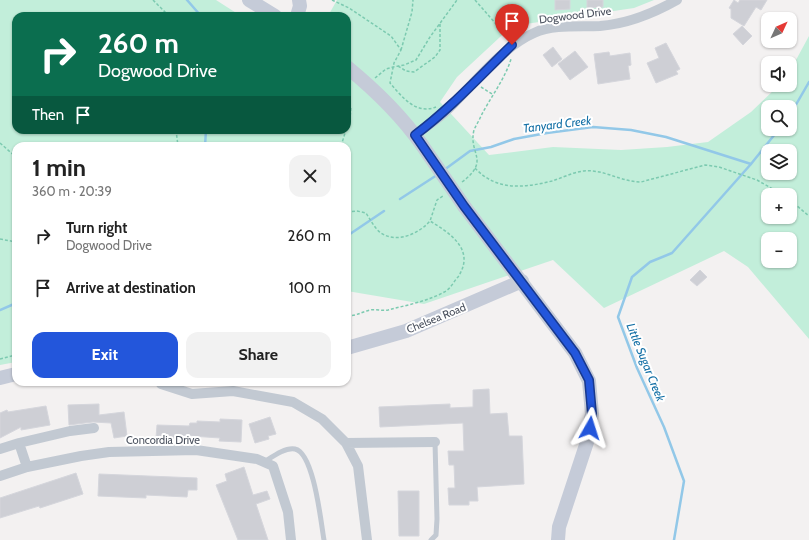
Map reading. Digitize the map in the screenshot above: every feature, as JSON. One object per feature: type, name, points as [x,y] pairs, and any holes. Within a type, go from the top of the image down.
[{"type":"main road","points":[[250,0],[269,12]]},
{"type":"main road","points":[[298,12],[300,6],[299,0]]},
{"type":"main road","points":[[351,70],[372,88],[418,140],[464,206],[575,353],[589,380],[592,414],[587,442],[559,527],[558,540]]},
{"type":"main road","name":"Chelsea Road","points":[[351,347],[406,331],[522,281]]},
{"type":"main road","points":[[0,378],[12,375]]},
{"type":"street","name":"Dogwood Drive","points":[[418,140],[466,89],[512,45],[535,32],[563,26],[601,26],[639,18],[663,4],[677,0]]},
{"type":"street","points":[[167,386],[192,394],[233,391],[293,402],[322,419],[346,443],[358,466],[367,540]]},
{"type":"street","points":[[0,449],[70,431],[94,428]]},
{"type":"street","points":[[346,443],[435,442]]},
{"type":"street","points":[[20,443],[27,467]]},
{"type":"street","name":"Concordia Drive","points":[[0,476],[27,467],[81,456],[117,452],[196,450],[257,459],[264,462]]},
{"type":"street","points":[[264,462],[273,466],[288,512],[291,540]]},
{"type":"lane","points":[[431,540],[436,535],[437,519],[435,442]]},
{"type":"lane","points":[[264,462],[288,449],[295,449],[302,454],[308,464],[316,491],[324,540]]},
{"type":"path","points":[[153,0],[166,12]]},
{"type":"path","points":[[332,0],[349,8],[386,32],[391,36],[401,50]]},
{"type":"path","points":[[413,0],[412,12],[401,50],[394,63],[390,83],[410,104],[421,109],[430,110],[440,104]]},
{"type":"path","points":[[375,78],[386,69],[404,65],[416,60],[457,0]]},
{"type":"path","points":[[460,183],[471,175],[475,168],[478,158],[474,130],[492,94],[507,71],[512,45],[507,36],[475,0]]},
{"type":"path","points":[[398,66],[406,71],[414,72],[436,57],[440,50],[440,23]]},
{"type":"path","points":[[479,85],[492,94]]},
{"type":"path","points":[[0,143],[12,154]]},
{"type":"path","points":[[475,168],[483,177],[512,187],[552,181],[584,171],[602,172],[631,182],[641,182],[705,165],[720,167],[757,180],[772,188]]},
{"type":"path","points":[[351,212],[366,213],[382,234],[391,237],[411,235],[424,228],[430,221],[437,200],[448,192]]},
{"type":"path","points":[[797,206],[809,216]]},
{"type":"path","points":[[351,316],[371,310],[386,310],[424,300],[448,290],[463,267],[464,254],[461,246],[447,232],[430,221]]},
{"type":"path","points":[[0,239],[12,241]]},
{"type":"path","points":[[0,359],[12,355]]},
{"type":"green space","points":[[0,0],[216,0],[235,12],[12,12],[12,134],[351,134],[351,12],[330,12],[337,0],[654,0],[634,8],[512,26],[457,77],[440,102],[489,155],[553,147],[621,150],[667,147],[708,142],[751,112],[761,102],[761,136],[797,136],[797,100],[763,100],[772,92],[797,92],[797,58],[809,36],[809,339],[748,267],[724,251],[604,308],[553,260],[424,304],[351,292],[351,142],[12,142],[12,363],[0,365]]},
{"type":"building","points":[[555,0],[570,0],[570,9],[555,10]]},
{"type":"building","points":[[587,0],[603,0],[603,7],[587,8]]},
{"type":"building","points":[[734,0],[738,3],[740,0],[767,0],[761,10],[756,7],[744,26],[731,18],[731,9],[729,8]]},
{"type":"building","points":[[742,26],[752,36],[743,45],[733,34]]},
{"type":"building","points":[[666,43],[680,69],[676,71],[678,74],[656,83],[647,63],[659,58],[655,48]]},
{"type":"building","points":[[553,47],[562,59],[552,67],[543,55]]},
{"type":"building","points":[[575,51],[588,67],[570,80],[558,64]]},
{"type":"building","points":[[609,52],[610,56],[630,53],[631,65],[628,66],[630,79],[598,84],[594,54]]},
{"type":"building","points":[[700,270],[707,277],[697,286],[690,280]]},
{"type":"building","points":[[489,389],[490,414],[507,413],[509,436],[522,436],[524,484],[477,487],[478,501],[469,501],[469,505],[449,505],[448,488],[455,488],[454,465],[449,465],[448,451],[464,451],[463,423],[380,427],[379,407],[450,404],[450,408],[473,407],[473,390]]},
{"type":"building","points":[[99,404],[99,415],[124,412],[127,436],[114,438],[111,423],[93,422],[69,425],[68,405]]},
{"type":"building","points":[[46,406],[50,425],[21,430],[21,427],[0,438],[0,413],[7,410],[8,412]]},
{"type":"building","points":[[270,417],[276,434],[268,436],[269,439],[255,443],[249,424]]},
{"type":"building","points":[[220,419],[242,420],[241,442],[219,441],[220,438],[177,435],[177,439],[156,438],[157,425],[189,426],[190,423],[197,423],[197,421],[220,422]]},
{"type":"building","points":[[244,467],[253,495],[267,491],[270,499],[256,504],[268,540],[238,540],[216,485],[227,481],[225,474]]},
{"type":"building","points":[[76,473],[83,494],[40,508],[39,506],[0,518],[0,498]]},
{"type":"building","points":[[99,474],[197,478],[197,490],[188,490],[187,497],[146,495],[146,498],[98,496]]},
{"type":"building","points":[[398,491],[419,491],[419,536],[399,536]]},
{"type":"waterway","points":[[187,0],[198,12]]},
{"type":"waterway","name":"Little Sugar Creek","points":[[797,103],[809,82]]},
{"type":"waterway","name":"Tanyard Creek","points":[[444,170],[470,151],[491,147],[514,139],[593,127],[631,130],[666,137],[751,164]]},
{"type":"waterway","points":[[205,142],[206,134]]},
{"type":"waterway","name":"Little Sugar Creek","points":[[674,540],[684,481],[664,427],[637,368],[618,317],[632,277],[650,262],[672,253],[751,164],[773,136]]},
{"type":"waterway","name":"Tanyard Creek","points":[[400,199],[437,175]]},
{"type":"waterway","name":"Tanyard Creek","points":[[351,233],[384,211]]},
{"type":"waterway","name":"Tanyard Creek","points":[[0,310],[12,305]]},
{"type":"route","points":[[512,45],[466,89],[443,114],[415,135],[464,206],[575,353],[589,380],[592,414],[590,428]]}]
